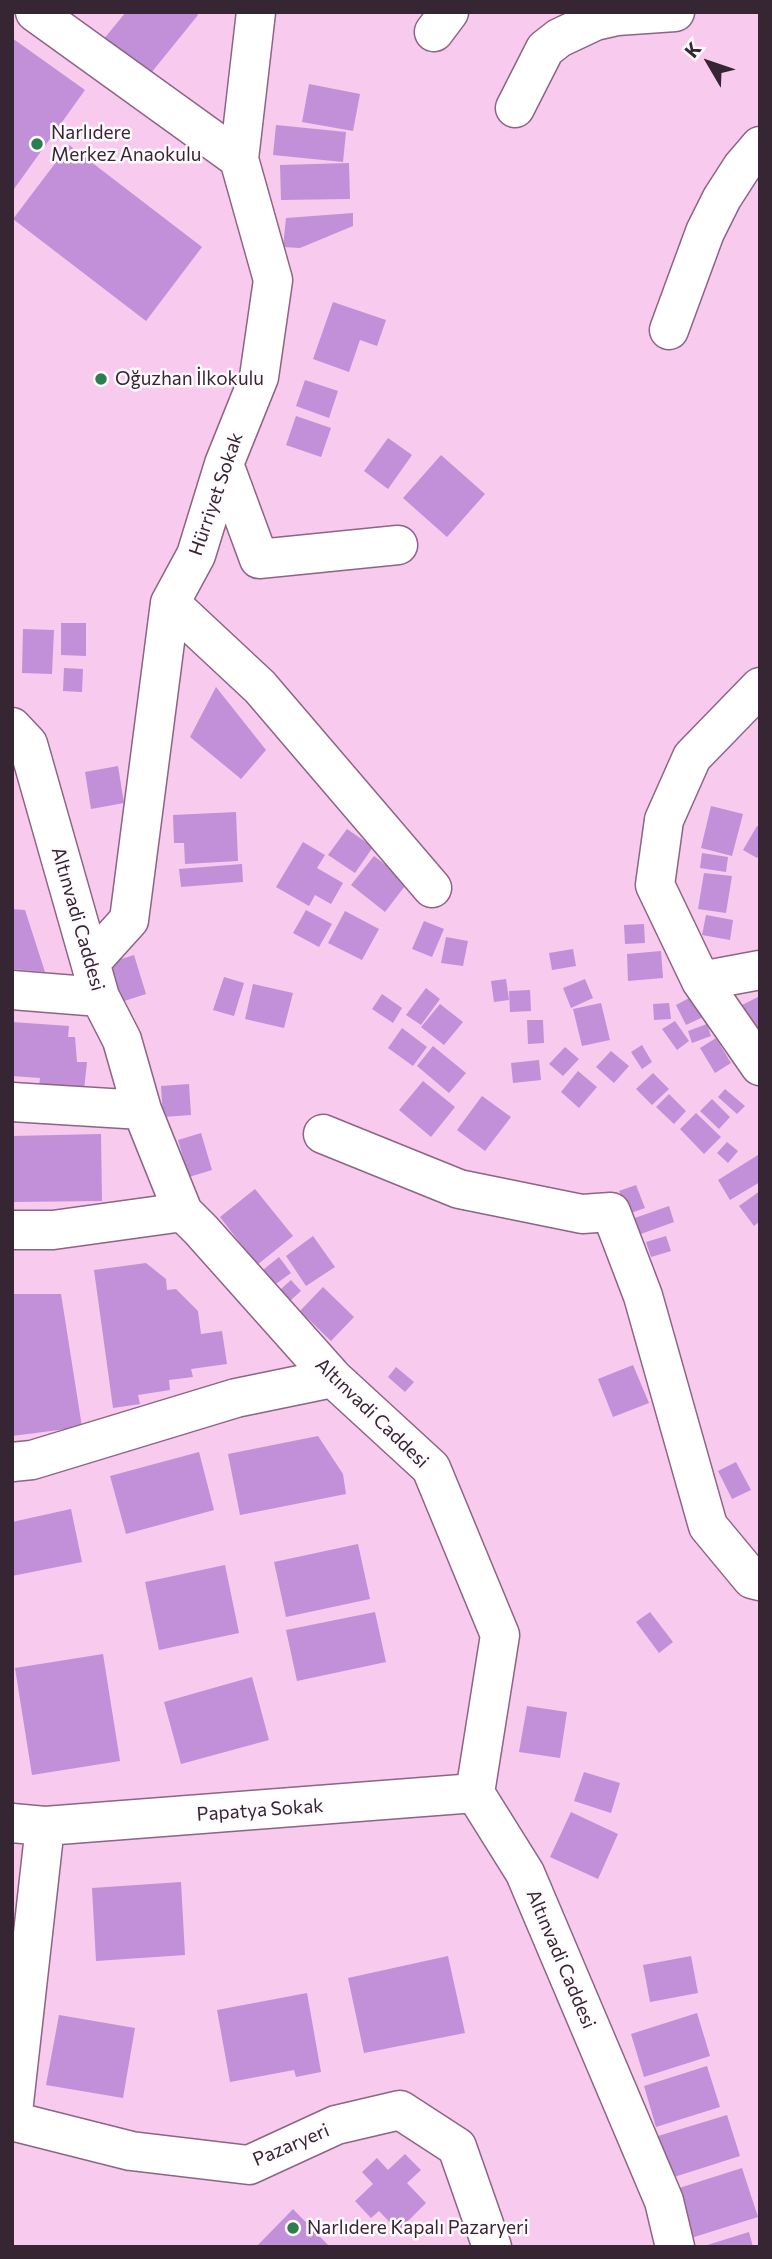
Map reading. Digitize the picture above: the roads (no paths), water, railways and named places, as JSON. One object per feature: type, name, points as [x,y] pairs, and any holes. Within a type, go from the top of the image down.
[{"type":"street","points":[[35,12],[239,159]]},
{"type":"street","name":"Hürriyet Sokak","points":[[96,980],[130,920],[170,603],[196,555],[224,464],[259,377],[273,280],[239,159],[256,12]]},
{"type":"street","points":[[515,108],[545,49],[559,38],[585,25],[606,19],[674,12]]},
{"type":"street","points":[[669,330],[705,232],[722,198],[742,167],[760,146]]},
{"type":"street","points":[[224,464],[258,559],[398,545]]},
{"type":"street","points":[[170,603],[260,687],[432,887]]},
{"type":"street","points":[[760,687],[692,757],[664,820],[655,885],[701,981],[760,1066]]},
{"type":"street","name":"Altınvadi Caddesi","points":[[12,727],[28,744],[96,980],[122,1040],[142,1110],[183,1212],[333,1377],[431,1468],[500,1635],[475,1793],[525,1873],[664,2201],[675,2247]]},
{"type":"street","points":[[701,981],[760,970]]},
{"type":"street","points":[[12,990],[96,980]]},
{"type":"street","points":[[12,1102],[142,1110]]},
{"type":"street","points":[[323,1134],[458,1189],[582,1214],[611,1212],[643,1296],[708,1526],[752,1579],[760,1581]]},
{"type":"street","points":[[12,1230],[53,1230],[183,1212]]},
{"type":"street","points":[[12,1462],[32,1460],[236,1398],[333,1377]]},
{"type":"street","name":"Papatya Sokak","points":[[12,2121],[29,1825],[475,1793]]},
{"type":"street","name":"Pazaryeri","points":[[12,2121],[131,2151],[249,2165],[336,2125],[400,2110],[457,2147],[492,2247]]},
{"type":"place","name":"Narlıdere Merkez Anaokulu","points":[[37,144]]},
{"type":"place","name":"Oğuzhan İlkokulu","points":[[101,379]]},
{"type":"place","name":"Narlıdere Kapalı Pazaryeri","points":[[293,2228]]}]
